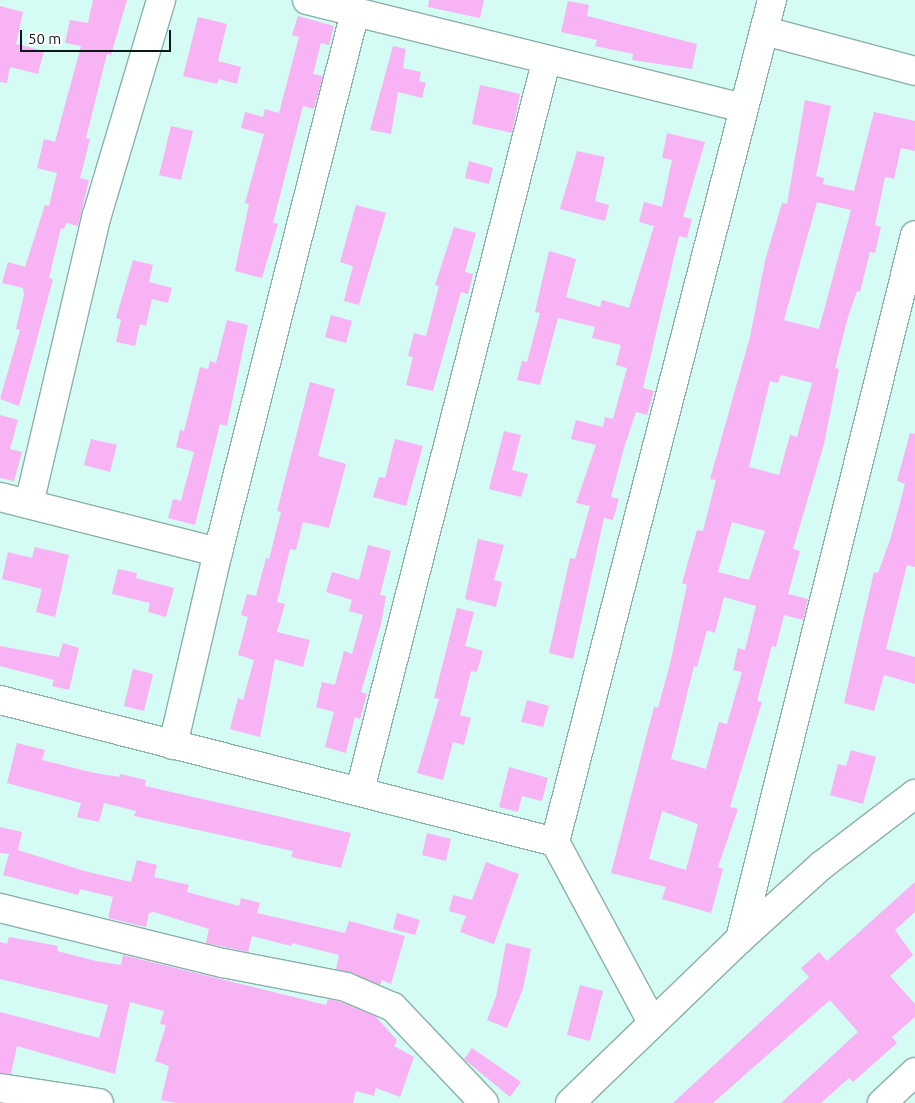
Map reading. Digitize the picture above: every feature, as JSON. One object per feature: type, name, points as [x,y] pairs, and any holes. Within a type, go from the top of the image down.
[{"type":"street","points":[[29,504],[97,214],[161,0]]},
{"type":"street","points":[[306,0],[546,62],[742,108]]},
{"type":"street","points":[[652,1022],[555,842],[742,108],[772,0]]},
{"type":"street","points":[[173,745],[218,552],[355,12]]},
{"type":"street","points":[[764,32],[915,71]]},
{"type":"street","points":[[360,790],[546,62]]},
{"type":"street","points":[[740,939],[915,235]]},
{"type":"street","points":[[0,497],[218,552]]},
{"type":"street","points":[[0,700],[173,745],[360,790],[555,842]]},
{"type":"street","points":[[570,1103],[740,939],[822,866],[915,794]]},
{"type":"street","points":[[0,908],[223,963],[346,987],[393,1007],[484,1103]]},
{"type":"street","points":[[882,1103],[915,1072]]},
{"type":"street","points":[[7,1094],[99,1103]]},
{"type":"building","points":[[93,0],[127,0],[111,55],[107,54],[86,138],[90,139],[80,178],[89,180],[78,226],[66,223],[64,229],[61,228],[49,278],[53,279],[19,406],[0,399],[20,330],[16,329],[24,295],[23,288],[2,283],[8,262],[25,267],[45,205],[49,206],[57,173],[37,168],[44,139],[55,142],[81,46],[65,43],[70,20],[88,23]]},
{"type":"building","points":[[429,0],[484,0],[480,18],[428,7]]},
{"type":"building","points":[[568,1],[589,5],[587,16],[697,44],[692,69],[632,60],[633,54],[595,46],[597,40],[561,32]]},
{"type":"building","points":[[0,6],[23,12],[16,44],[44,51],[38,74],[10,67],[7,83],[0,82]]},
{"type":"building","points":[[298,16],[334,26],[329,45],[321,43],[313,74],[323,76],[314,109],[303,106],[273,223],[278,224],[262,278],[235,271],[249,204],[245,203],[264,134],[241,128],[245,112],[263,117],[265,109],[279,113],[299,37],[292,35]]},
{"type":"building","points":[[198,17],[227,24],[218,61],[241,67],[237,84],[219,79],[217,84],[183,76]]},
{"type":"building","points":[[393,46],[406,49],[403,68],[421,72],[419,81],[426,83],[422,98],[398,92],[391,134],[370,130]]},
{"type":"building","points":[[480,85],[520,94],[512,133],[472,124]]},
{"type":"building","points":[[805,100],[831,106],[816,176],[824,178],[823,184],[854,191],[874,112],[915,121],[915,151],[901,148],[894,179],[885,177],[875,225],[881,227],[875,253],[870,252],[860,292],[857,291],[848,317],[835,368],[839,369],[824,444],[793,549],[800,551],[788,594],[808,599],[803,620],[784,615],[776,647],[772,646],[757,701],[762,702],[730,807],[738,809],[718,867],[723,869],[711,913],[662,899],[666,887],[611,873],[654,707],[658,708],[671,660],[687,585],[682,583],[697,530],[703,531],[716,480],[710,479],[750,337],[765,261],[782,203],[787,204]],"holes":[[[817,202],[851,210],[819,329],[784,320]],[[781,375],[812,383],[797,437],[790,435],[779,475],[749,467],[770,381],[778,383]],[[732,522],[765,531],[749,580],[718,572]],[[724,597],[756,606],[745,650],[738,648],[733,670],[742,672],[727,724],[719,722],[706,769],[671,759],[694,666],[697,667],[707,630],[715,633]],[[662,811],[698,824],[686,870],[649,859]]]},
{"type":"building","points":[[171,126],[193,131],[181,180],[159,175]]},
{"type":"building","points":[[667,133],[705,142],[683,217],[692,219],[687,238],[679,236],[643,388],[654,391],[647,415],[636,412],[624,448],[611,497],[619,499],[613,520],[604,518],[573,659],[549,653],[570,558],[575,559],[590,506],[576,503],[596,445],[571,439],[576,420],[603,427],[605,417],[613,419],[627,368],[616,365],[621,345],[592,338],[595,327],[558,318],[540,385],[517,380],[522,361],[527,362],[540,313],[535,312],[549,251],[576,259],[566,297],[600,307],[602,300],[629,308],[654,226],[639,222],[644,202],[662,207],[672,160],[662,158]]},
{"type":"building","points":[[577,151],[605,157],[595,201],[609,205],[605,221],[560,209]]},
{"type":"building","points":[[469,161],[493,168],[489,184],[465,178]]},
{"type":"building","points":[[356,205],[386,213],[359,305],[344,301],[353,266],[340,262]]},
{"type":"building","points":[[454,227],[476,233],[465,272],[473,274],[468,294],[461,292],[433,391],[406,385],[413,357],[408,356],[414,333],[426,336],[439,286],[435,285]]},
{"type":"building","points":[[133,260],[153,265],[149,282],[172,288],[168,303],[152,299],[146,326],[140,324],[135,346],[116,342],[121,320],[116,318]]},
{"type":"building","points":[[331,315],[352,321],[346,343],[325,337]]},
{"type":"building","points":[[227,320],[248,325],[227,426],[220,424],[195,525],[168,518],[173,499],[181,501],[194,452],[176,447],[180,430],[184,431],[200,367],[208,369],[210,361],[216,363]]},
{"type":"building","points":[[310,382],[335,389],[318,456],[346,464],[329,528],[303,522],[296,550],[290,549],[277,602],[285,604],[277,632],[310,640],[303,667],[275,659],[260,737],[230,729],[238,698],[243,700],[254,660],[238,655],[248,617],[241,615],[247,594],[256,596],[266,558],[269,559],[281,512],[277,511]]},
{"type":"building","points":[[0,415],[18,420],[10,449],[22,452],[14,481],[0,478]]},
{"type":"building","points":[[504,431],[521,435],[512,470],[528,474],[521,497],[489,489]]},
{"type":"building","points":[[910,433],[915,434],[915,567],[907,565],[886,649],[915,657],[915,684],[884,675],[874,711],[844,703],[874,572],[878,573],[891,537],[905,484],[897,481]]},
{"type":"building","points":[[91,439],[117,445],[110,472],[84,465]]},
{"type":"building","points":[[395,439],[423,446],[406,506],[373,497],[379,477],[385,478]]},
{"type":"building","points":[[478,539],[504,545],[494,580],[502,582],[496,607],[465,599]]},
{"type":"building","points":[[368,545],[391,551],[380,595],[386,596],[381,624],[361,692],[367,694],[360,719],[355,717],[346,753],[325,747],[334,712],[316,707],[322,682],[335,685],[344,651],[352,654],[363,615],[349,611],[352,600],[326,592],[332,572],[359,580]]},
{"type":"building","points":[[35,547],[69,555],[55,617],[36,612],[42,589],[2,579],[8,552],[32,558]]},
{"type":"building","points":[[118,569],[137,573],[136,578],[174,588],[166,617],[148,612],[150,603],[112,594]]},
{"type":"building","points":[[457,608],[474,612],[465,646],[483,651],[477,672],[471,671],[460,715],[471,718],[464,745],[453,742],[443,780],[417,773],[439,699],[434,698]]},
{"type":"building","points":[[63,643],[79,648],[69,690],[52,686],[54,680],[0,666],[0,646],[59,657]]},
{"type":"building","points":[[133,669],[153,674],[144,711],[124,706]]},
{"type":"building","points":[[527,700],[549,706],[543,727],[521,722]]},
{"type":"building","points":[[17,743],[45,750],[42,760],[90,772],[119,777],[120,774],[146,780],[145,786],[351,833],[341,868],[291,857],[293,851],[134,816],[136,811],[104,803],[99,822],[77,817],[81,803],[7,783]]},
{"type":"building","points":[[851,750],[876,757],[863,804],[830,795],[838,764],[846,766]]},
{"type":"building","points":[[509,767],[548,778],[542,801],[522,796],[518,812],[499,807]]},
{"type":"building","points":[[0,827],[22,832],[18,850],[84,871],[131,882],[137,860],[157,865],[154,877],[189,885],[187,892],[239,906],[241,898],[260,903],[257,913],[345,933],[349,921],[405,936],[391,984],[382,980],[380,985],[336,969],[339,955],[292,943],[291,946],[252,936],[248,952],[206,943],[209,929],[154,912],[149,913],[146,927],[108,918],[113,897],[80,889],[78,895],[3,875],[9,854],[0,853]]},
{"type":"building","points":[[427,833],[451,839],[446,861],[422,855]]},
{"type":"building","points":[[486,862],[519,874],[494,944],[460,932],[466,916],[449,911],[453,895],[472,900]]},
{"type":"building","points":[[915,882],[915,912],[895,930],[913,955],[890,976],[915,1004],[915,1017],[892,1037],[897,1043],[853,1082],[849,1078],[821,1103],[781,1103],[858,1032],[830,1000],[713,1103],[673,1103],[809,977],[801,968],[819,952],[827,961]]},
{"type":"building","points":[[397,913],[420,920],[415,935],[393,929]]},
{"type":"building","points":[[9,937],[58,946],[57,951],[96,961],[121,965],[123,955],[326,1005],[328,999],[341,1002],[375,1016],[397,1040],[394,1046],[414,1057],[400,1097],[376,1088],[374,1096],[356,1091],[353,1103],[176,1103],[161,1100],[169,1066],[155,1061],[166,1025],[160,1024],[164,1011],[130,1002],[115,1074],[17,1046],[11,1074],[0,1073],[0,1012],[99,1038],[108,1005],[0,979],[0,942],[7,944]]},
{"type":"building","points":[[506,943],[531,949],[523,989],[507,1028],[487,1020],[496,997]]},
{"type":"building","points":[[580,985],[603,991],[590,1041],[567,1035]]},
{"type":"building","points":[[472,1048],[521,1082],[510,1097],[464,1059]]}]
